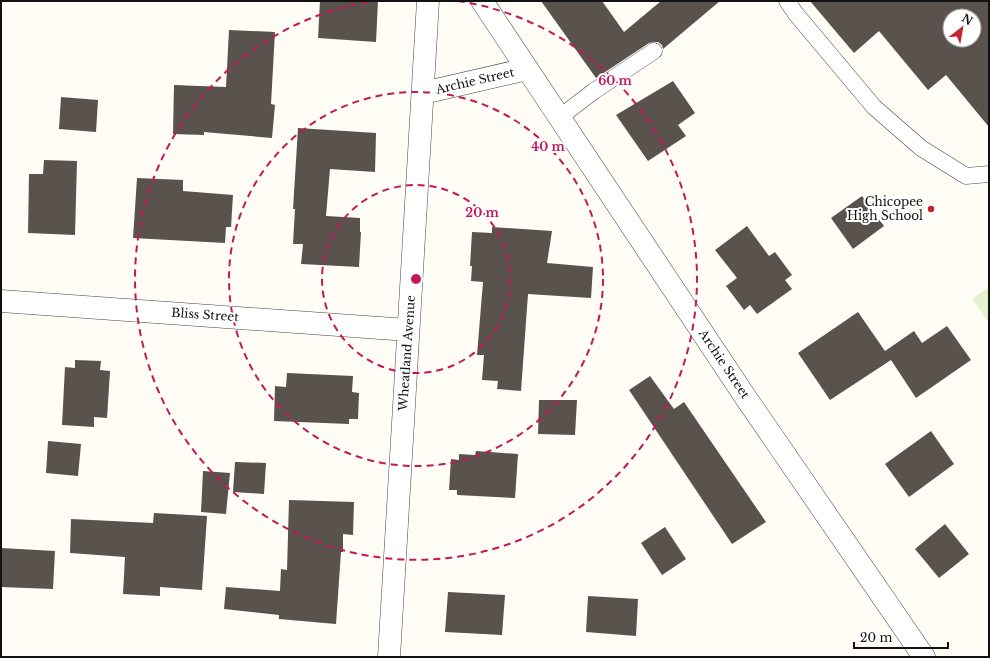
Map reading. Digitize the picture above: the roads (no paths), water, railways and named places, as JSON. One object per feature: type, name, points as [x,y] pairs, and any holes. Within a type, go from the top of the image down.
[{"type":"street","name":"Wheatland Avenue","points":[[389,657],[428,1]]},
{"type":"street","name":"Archie Street","points":[[482,1],[746,398],[924,657]]},
{"type":"street","name":"Archie Street","points":[[423,93],[527,69]]},
{"type":"street","name":"Bliss Street","points":[[1,301],[408,330]]},
{"type":"lane","points":[[787,1],[796,14],[874,107],[921,148],[966,176],[989,174]]},
{"type":"lane","points":[[560,118],[594,91],[654,51]]},
{"type":"place","name":"Chicopee High School","points":[[931,209]]}]
